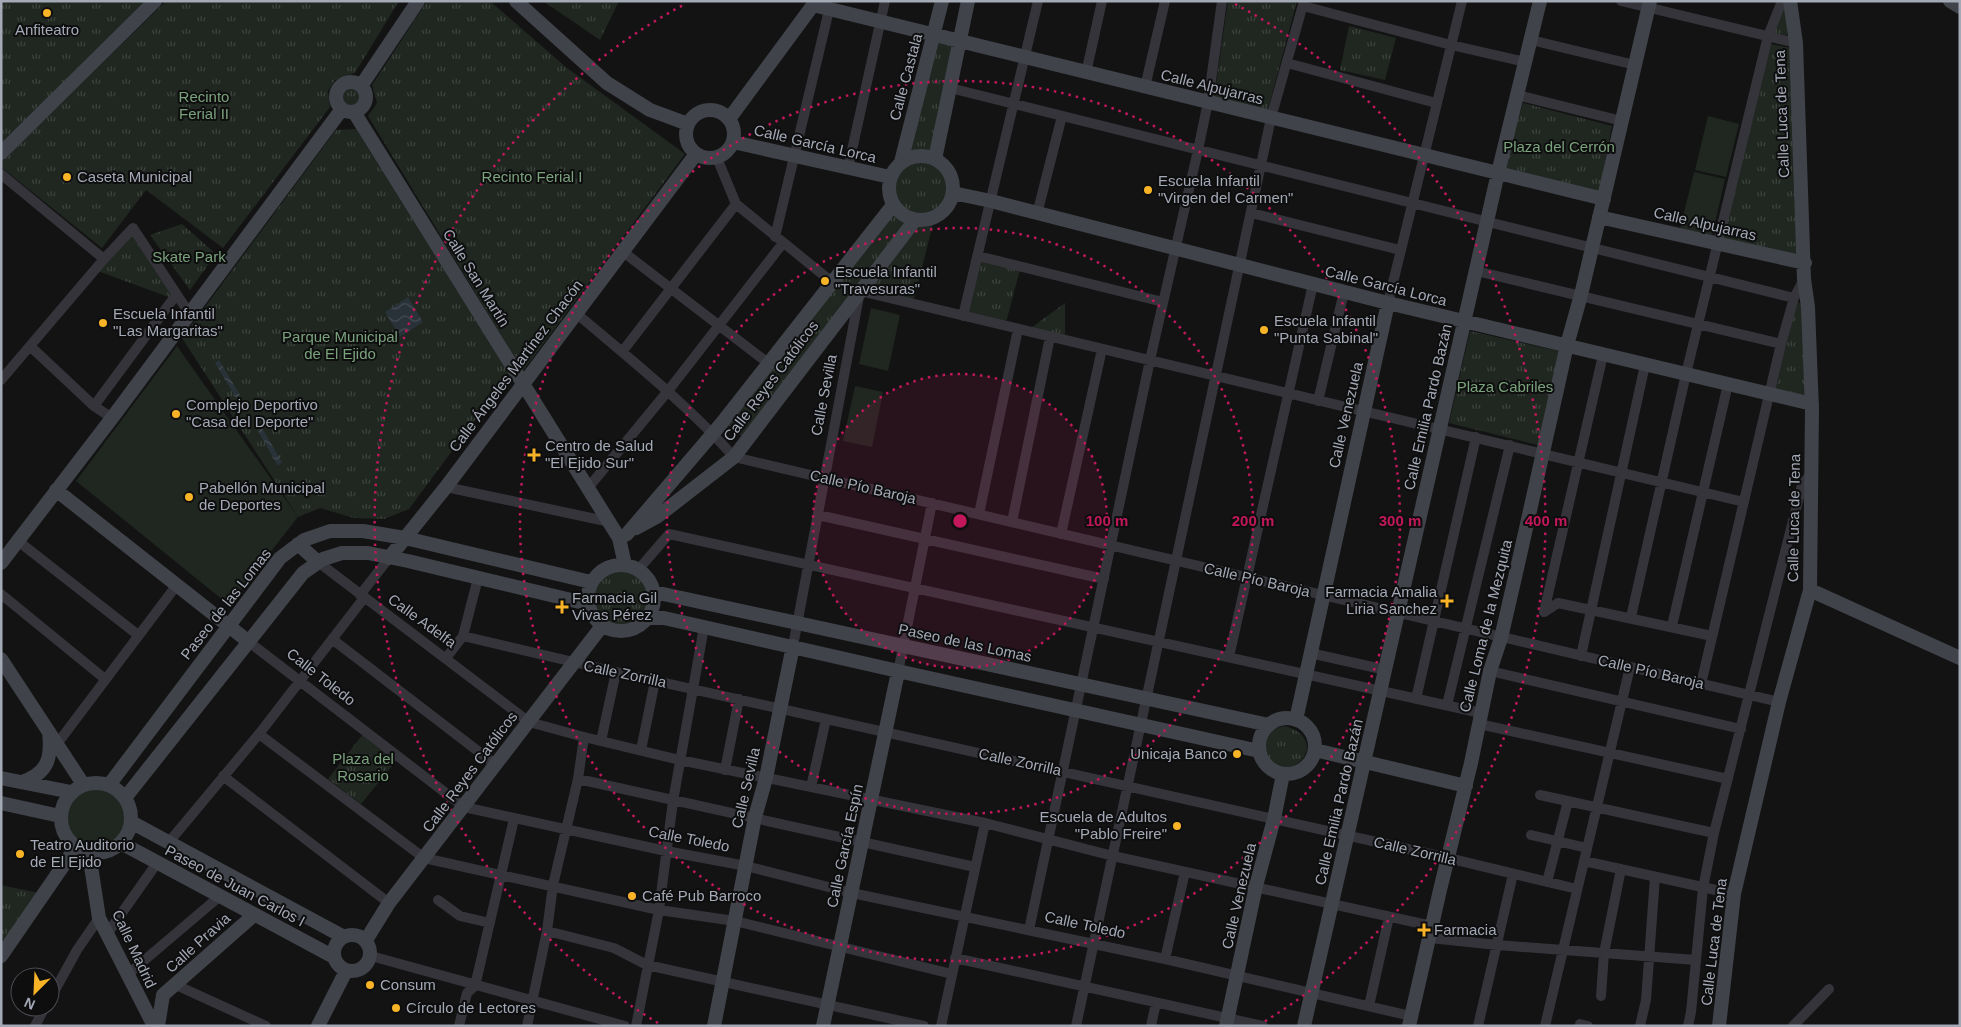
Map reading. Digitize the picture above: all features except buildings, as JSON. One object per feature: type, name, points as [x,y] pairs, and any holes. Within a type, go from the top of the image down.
[{"type":"street","points":[[1,153],[155,1]]},
{"type":"street","points":[[361,86],[418,1]]},
{"type":"street","points":[[516,1],[607,83],[650,110],[688,124]]},
{"type":"street","points":[[848,168],[885,1]]},
{"type":"street","name":"Calle Castala","points":[[901,162],[929,48],[935,35],[942,1]]},
{"type":"street","points":[[935,159],[968,1]]},
{"type":"street","points":[[963,316],[1038,1]]},
{"type":"street","points":[[1086,73],[1102,1]]},
{"type":"street","points":[[1145,87],[1165,1]]},
{"type":"street","points":[[1029,930],[1150,360],[1208,102],[1222,1]]},
{"type":"street","name":"Calle Venezuela","points":[[1296,720],[1400,250],[1462,1]]},
{"type":"street","name":"Calle Emilia Pardo Bazán","points":[[1304,1026],[1313,994],[1498,173],[1540,1]]},
{"type":"street","points":[[1621,1],[1649,5],[1796,43]]},
{"type":"street","points":[[1631,618],[1686,374],[1768,36],[1782,1]]},
{"type":"street","name":"Calle Luca de Tena","points":[[1719,1026],[1734,894],[1779,702],[1810,590],[1812,404],[1808,307],[1804,279],[1796,43],[1790,1]]},
{"type":"street","points":[[1950,1],[1960,7]]},
{"type":"street","points":[[729,119],[814,3]]},
{"type":"street","name":"Calle Alpujarras","points":[[814,3],[829,10],[1604,199]]},
{"type":"street","points":[[1076,1026],[1271,118],[1304,3],[1451,45],[1525,62]]},
{"type":"street","name":"Calle Loma de la Mezquita","points":[[1410,1021],[1466,786],[1490,671],[1501,638],[1567,345],[1581,295],[1649,5]]},
{"type":"street","points":[[588,488],[720,325],[779,240],[795,156],[829,10]]},
{"type":"street","points":[[1530,40],[1635,65]]},
{"type":"street","points":[[1287,63],[1436,103]]},
{"type":"street","points":[[1,563],[112,418],[189,313],[348,111],[362,107],[366,99],[364,90],[361,86],[352,82],[339,88],[336,96],[338,106],[348,111]]},
{"type":"street","points":[[950,88],[1794,298]]},
{"type":"street","points":[[1517,95],[1622,121]]},
{"type":"street","points":[[707,110],[723,114],[729,119],[735,134],[730,149],[717,158],[710,159],[696,154],[690,148],[686,140],[688,124],[699,112],[707,110]]},
{"type":"street","name":"Calle San Martín","points":[[348,111],[588,488],[610,522],[623,536],[632,567]]},
{"type":"street","points":[[1037,214],[1062,116]]},
{"type":"street","name":"Calle García Lorca","points":[[733,142],[890,177]]},
{"type":"street","name":"Calle Ángeles Martínez Chacón","points":[[170,842],[300,681],[389,558],[446,487],[696,154]]},
{"type":"street","points":[[918,156],[935,159],[950,173],[953,183],[953,194],[949,203],[939,214],[925,220],[915,220],[898,212],[893,205],[888,186],[894,169],[901,162],[918,156]]},
{"type":"street","points":[[717,158],[736,204],[832,282]]},
{"type":"street","points":[[1,174],[104,259]]},
{"type":"street","name":"Calle García Lorca","points":[[953,194],[991,201],[1176,250],[1464,322],[1812,404]]},
{"type":"street","points":[[622,352],[736,204]]},
{"type":"street","name":"Calle Reyes Católicos","points":[[623,536],[713,433],[893,205]]},
{"type":"street","points":[[1251,213],[1400,250]]},
{"type":"street","name":"Calle Alpujarras","points":[[1599,217],[1804,263]]},
{"type":"street","name":"Calle Reyes Católicos","points":[[623,536],[658,516],[734,456],[915,220]]},
{"type":"street","points":[[1,380],[104,259],[134,228],[189,313]]},
{"type":"street","points":[[622,251],[768,363]]},
{"type":"street","points":[[978,256],[1163,302]]},
{"type":"street","points":[[1476,271],[1781,344]]},
{"type":"street","points":[[1701,684],[1781,344],[1794,298],[1804,279]]},
{"type":"street","points":[[1229,658],[1313,284]]},
{"type":"street","points":[[860,291],[1744,502]]},
{"type":"street","name":"Calle Sevilla","points":[[714,1026],[755,817],[766,778],[798,622],[860,291]]},
{"type":"street","points":[[1318,401],[1344,292]]},
{"type":"street","points":[[94,406],[176,295]]},
{"type":"street","points":[[576,313],[668,391],[713,433],[734,456]]},
{"type":"street","points":[[979,514],[1018,329]]},
{"type":"street","points":[[1012,522],[1050,336]]},
{"type":"street","points":[[30,346],[94,406],[112,418]]},
{"type":"street","points":[[1061,534],[1102,349]]},
{"type":"street","points":[[1603,355],[1544,612],[1558,603],[1712,636]]},
{"type":"street","points":[[1581,656],[1645,364]]},
{"type":"street","points":[[1672,626],[1728,384]]},
{"type":"street","points":[[1416,699],[1476,437]]},
{"type":"street","points":[[1447,706],[1510,445]]},
{"type":"street","name":"Calle Pío Baroja","points":[[734,456],[1398,614],[1779,702]]},
{"type":"street","points":[[1688,1026],[1703,888],[1714,833],[1802,485],[1811,474]]},
{"type":"street","points":[[446,487],[610,522]]},
{"type":"street","name":"Calle Toledo","points":[[56,490],[176,586],[464,807],[666,851],[746,866],[852,893],[1165,959],[1369,1006],[1410,1021]]},
{"type":"street","points":[[898,672],[932,503]]},
{"type":"street","points":[[818,516],[1104,579]]},
{"type":"street","name":"Paseo de las Lomas","points":[[109,785],[280,558],[304,540],[330,530],[363,531],[405,538],[591,582]]},
{"type":"street","points":[[632,567],[669,534],[1447,706],[1480,718],[1609,753],[1728,779]]},
{"type":"street","points":[[18,541],[138,636]]},
{"type":"street","name":"Calle Adelfa","points":[[298,544],[362,597],[446,658],[529,722]]},
{"type":"street","points":[[125,798],[303,574],[318,562],[342,552],[368,554],[588,604]]},
{"type":"street","points":[[615,565],[632,567],[647,578],[654,592],[652,610],[648,618],[640,625],[626,630],[611,630],[602,626],[591,613],[588,604],[588,589],[597,574],[606,568],[615,565]]},
{"type":"street","points":[[446,658],[463,636],[478,578]]},
{"type":"street","points":[[57,744],[176,586]]},
{"type":"street","points":[[1810,590],[1960,658]]},
{"type":"street","name":"Paseo de las Lomas","points":[[654,592],[1269,725]]},
{"type":"street","points":[[1,594],[105,679]]},
{"type":"street","points":[[648,618],[664,618],[793,646],[898,672],[1259,751]]},
{"type":"street","name":"Calle Reyes Católicos","points":[[366,940],[389,903],[602,626]]},
{"type":"street","points":[[636,1026],[659,910],[680,760],[704,627]]},
{"type":"street","name":"Calle Zorrilla","points":[[463,636],[574,663],[1064,771],[1577,889]]},
{"type":"street","points":[[332,639],[496,765]]},
{"type":"street","points":[[1310,653],[1386,670]]},
{"type":"street","points":[[1,659],[83,784]]},
{"type":"street","points":[[1545,1026],[1630,667]]},
{"type":"street","points":[[1490,671],[1741,729]]},
{"type":"street","points":[[602,741],[616,672]]},
{"type":"street","name":"Calle García Espín","points":[[823,1026],[898,672]]},
{"type":"street","points":[[641,750],[655,681]]},
{"type":"street","points":[[725,770],[739,699]]},
{"type":"street","points":[[1287,718],[1296,720],[1304,724],[1311,732],[1315,750],[1308,766],[1300,771],[1283,774],[1268,766],[1262,759],[1259,751],[1260,741],[1263,732],[1277,720],[1287,718]]},
{"type":"street","points":[[811,787],[826,719]]},
{"type":"street","points":[[529,722],[680,760],[985,823],[1113,856],[1256,886],[1389,917],[1431,932],[1497,945],[1696,960]]},
{"type":"street","points":[[22,782],[33,778],[41,772],[48,762],[51,749],[48,732]]},
{"type":"street","points":[[259,734],[424,858],[500,876],[553,885],[659,910],[735,921],[952,974]]},
{"type":"street","points":[[527,1026],[547,930],[553,885],[578,779],[584,737]]},
{"type":"street","points":[[1315,750],[1466,786]]},
{"type":"street","name":"Calle Venezuela","points":[[1226,1022],[1283,774]]},
{"type":"street","points":[[222,776],[389,903]]},
{"type":"street","points":[[1,778],[71,792]]},
{"type":"street","points":[[578,779],[976,867]]},
{"type":"street","points":[[92,782],[109,785],[118,790],[125,798],[131,814],[128,834],[121,843],[106,851],[82,850],[67,839],[62,828],[60,816],[65,799],[71,792],[83,784],[92,782]]},
{"type":"street","points":[[1540,795],[1714,833]]},
{"type":"street","points":[[1547,882],[1568,801]]},
{"type":"street","points":[[1,803],[60,816]]},
{"type":"street","points":[[459,1026],[467,993],[475,986],[514,819]]},
{"type":"street","name":"Paseo de Juan Carlos I","points":[[131,822],[344,937]]},
{"type":"street","points":[[941,1026],[985,823]]},
{"type":"street","points":[[1531,835],[1586,848]]},
{"type":"street","name":"Paseo de Juan Carlos I","points":[[121,843],[334,957]]},
{"type":"street","points":[[1,956],[82,850]]},
{"type":"street","name":"Calle Madrid","points":[[82,850],[99,918],[127,975],[156,1026]]},
{"type":"street","points":[[1584,861],[1734,894]]},
{"type":"street","points":[[107,934],[157,863]]},
{"type":"street","points":[[1601,996],[1604,953],[1621,869]]},
{"type":"street","points":[[1165,959],[1186,872]]},
{"type":"street","points":[[1478,1026],[1513,874]]},
{"type":"street","points":[[1640,1026],[1646,1000],[1655,877]]},
{"type":"street","points":[[127,975],[220,896]]},
{"type":"street","points":[[438,900],[460,916],[490,923]]},
{"type":"street","name":"Calle Pravia","points":[[164,995],[254,915]]},
{"type":"street","points":[[1369,1006],[1389,917]]},
{"type":"street","points":[[60,981],[77,950],[99,918]]},
{"type":"street","points":[[547,930],[614,948],[648,965],[924,1026]]},
{"type":"street","points":[[355,935],[366,940],[371,950],[371,956],[362,969],[357,972],[346,971],[340,968],[334,957],[335,946],[344,937],[355,935]]},
{"type":"street","points":[[371,956],[532,1002],[625,1026]]},
{"type":"street","points":[[955,958],[1156,1003],[1226,1022],[1263,1026]]},
{"type":"street","points":[[318,1026],[346,971]]},
{"type":"street","points":[[176,985],[266,1026]]},
{"type":"street","points":[[1793,1026],[1829,989]]},
{"type":"street","name":"Calle Madrid","points":[[156,1026],[164,995]]},
{"type":"street","points":[[1151,1026],[1156,1003]]},
{"type":"green space","points":[[1,1],[155,1],[1,153]]},
{"type":"green space","name":"Recinto Ferial II","points":[[166,1],[399,1],[355,73],[335,80],[328,91],[330,107],[223,248],[146,190],[102,248],[1,167],[1,162]]},
{"type":"green space","name":"Recinto Ferial I","points":[[427,1],[490,1],[567,68],[685,154],[523,371],[368,116],[377,103],[372,85]]},
{"type":"green space","points":[[543,1],[619,1],[600,40]]},
{"type":"green space","points":[[1228,1],[1297,1],[1267,113],[1214,98]]},
{"type":"green space","points":[[1787,1],[1787,35],[1773,33]]},
{"type":"green space","points":[[1349,26],[1396,38],[1385,80],[1340,70]]},
{"type":"green space","points":[[936,40],[953,44],[932,153],[908,151]]},
{"type":"green space","points":[[1770,44],[1792,48],[1800,258],[1721,242]]},
{"type":"green space","points":[[351,82],[361,87],[366,97],[361,107],[351,112],[341,107],[336,97],[341,87]]},
{"type":"green space","name":"Plaza del Cerrón","points":[[1523,103],[1612,126],[1599,192],[1504,168]]},
{"type":"green space","points":[[1708,116],[1739,124],[1726,177],[1695,170]]},
{"type":"green space","name":"Parque Municipal de El Ejido","points":[[356,129],[509,374],[409,509],[384,519],[354,518],[320,508],[298,517],[182,338],[336,130]]},
{"type":"green space","points":[[920,161],[930,163],[939,169],[945,178],[947,188],[945,198],[939,207],[930,213],[920,215],[910,213],[901,207],[895,198],[893,188],[895,178],[901,169],[910,163]]},
{"type":"green space","points":[[1694,172],[1725,179],[1712,236],[1680,229]]},
{"type":"green space","points":[[892,213],[906,224],[744,438],[726,424]]},
{"type":"green space","name":"Skate Park","points":[[182,224],[216,254],[190,290],[150,235]]},
{"type":"green space","points":[[933,224],[914,299],[869,288],[917,225]]},
{"type":"green space","points":[[133,228],[174,299],[95,270]]},
{"type":"green space","points":[[978,256],[1021,266],[1005,326],[963,316]]},
{"type":"green space","points":[[1796,302],[1802,304],[1806,398],[1774,391]]},
{"type":"green space","points":[[1065,303],[1065,340],[1027,331]]},
{"type":"green space","points":[[871,308],[900,315],[888,371],[859,364]]},
{"type":"green space","name":"Plaza Cabriles","points":[[1470,331],[1562,352],[1538,445],[1449,423]]},
{"type":"green space","name":"Complejo Deportivo \"Casa del Deporte\"","points":[[177,346],[298,517],[229,605],[76,481]]},
{"type":"green space","points":[[855,386],[883,392],[872,447],[843,441]]},
{"type":"green space","points":[[621,569],[632,571],[645,582],[650,598],[648,609],[637,622],[621,627],[610,625],[597,614],[592,598],[594,587],[605,574]]},
{"type":"green space","points":[[1285,726],[1294,729],[1300,734],[1305,739],[1307,745],[1304,757],[1291,768],[1275,764],[1271,761],[1266,747],[1270,733],[1275,728]]},
{"type":"green space","name":"Plaza del Rosario","points":[[363,734],[397,760],[361,804],[328,779]]},
{"type":"green space","points":[[96,787],[113,792],[118,796],[122,801],[127,818],[122,835],[118,840],[113,844],[96,849],[79,844],[74,840],[70,835],[65,818],[70,801],[74,796],[79,792]]},
{"type":"green space","points":[[1,885],[43,894],[10,943],[1,938]]},
{"type":"water","points":[[408,297],[423,322],[400,337],[385,312]]},
{"type":"water","points":[[219,360],[240,395],[236,398],[215,363]]},
{"type":"water","points":[[262,428],[282,462],[278,466],[258,431]]},
{"type":"place","name":"Anfiteatro","points":[[47,13]]},
{"type":"place","name":"Caseta Municipal","points":[[67,177]]},
{"type":"place","name":"Escuela Infantil \"Virgen del Carmen\"","points":[[1148,190]]},
{"type":"place","name":"Escuela Infantil \"Travesuras\"","points":[[825,281]]},
{"type":"place","name":"Escuela Infantil \"Las Margaritas\"","points":[[103,323]]},
{"type":"place","name":"Escuela Infantil \"Punta Sabinal\"","points":[[1264,330]]},
{"type":"place","name":"Complejo Deportivo \"Casa del Deporte\"","points":[[176,414]]},
{"type":"place","name":"Centro de Salud \"El Ejido Sur\"","points":[[534,455]]},
{"type":"place","name":"Pabellón Municipal de Deportes","points":[[189,497]]},
{"type":"place","name":"Farmacia Amalia Liria Sanchez","points":[[1447,601]]},
{"type":"place","name":"Farmacia Gil Vivas Pérez","points":[[562,607]]},
{"type":"place","name":"Unicaja Banco","points":[[1237,754]]},
{"type":"place","name":"Escuela de Adultos \"Pablo Freire\"","points":[[1177,826]]},
{"type":"place","name":"Teatro Auditorio de El Ejido","points":[[20,854]]},
{"type":"place","name":"Café Pub Barroco","points":[[632,896]]},
{"type":"place","name":"Farmacia","points":[[1424,930]]},
{"type":"place","name":"Consum","points":[[370,985]]},
{"type":"place","name":"Círculo de Lectores","points":[[396,1008]]}]
